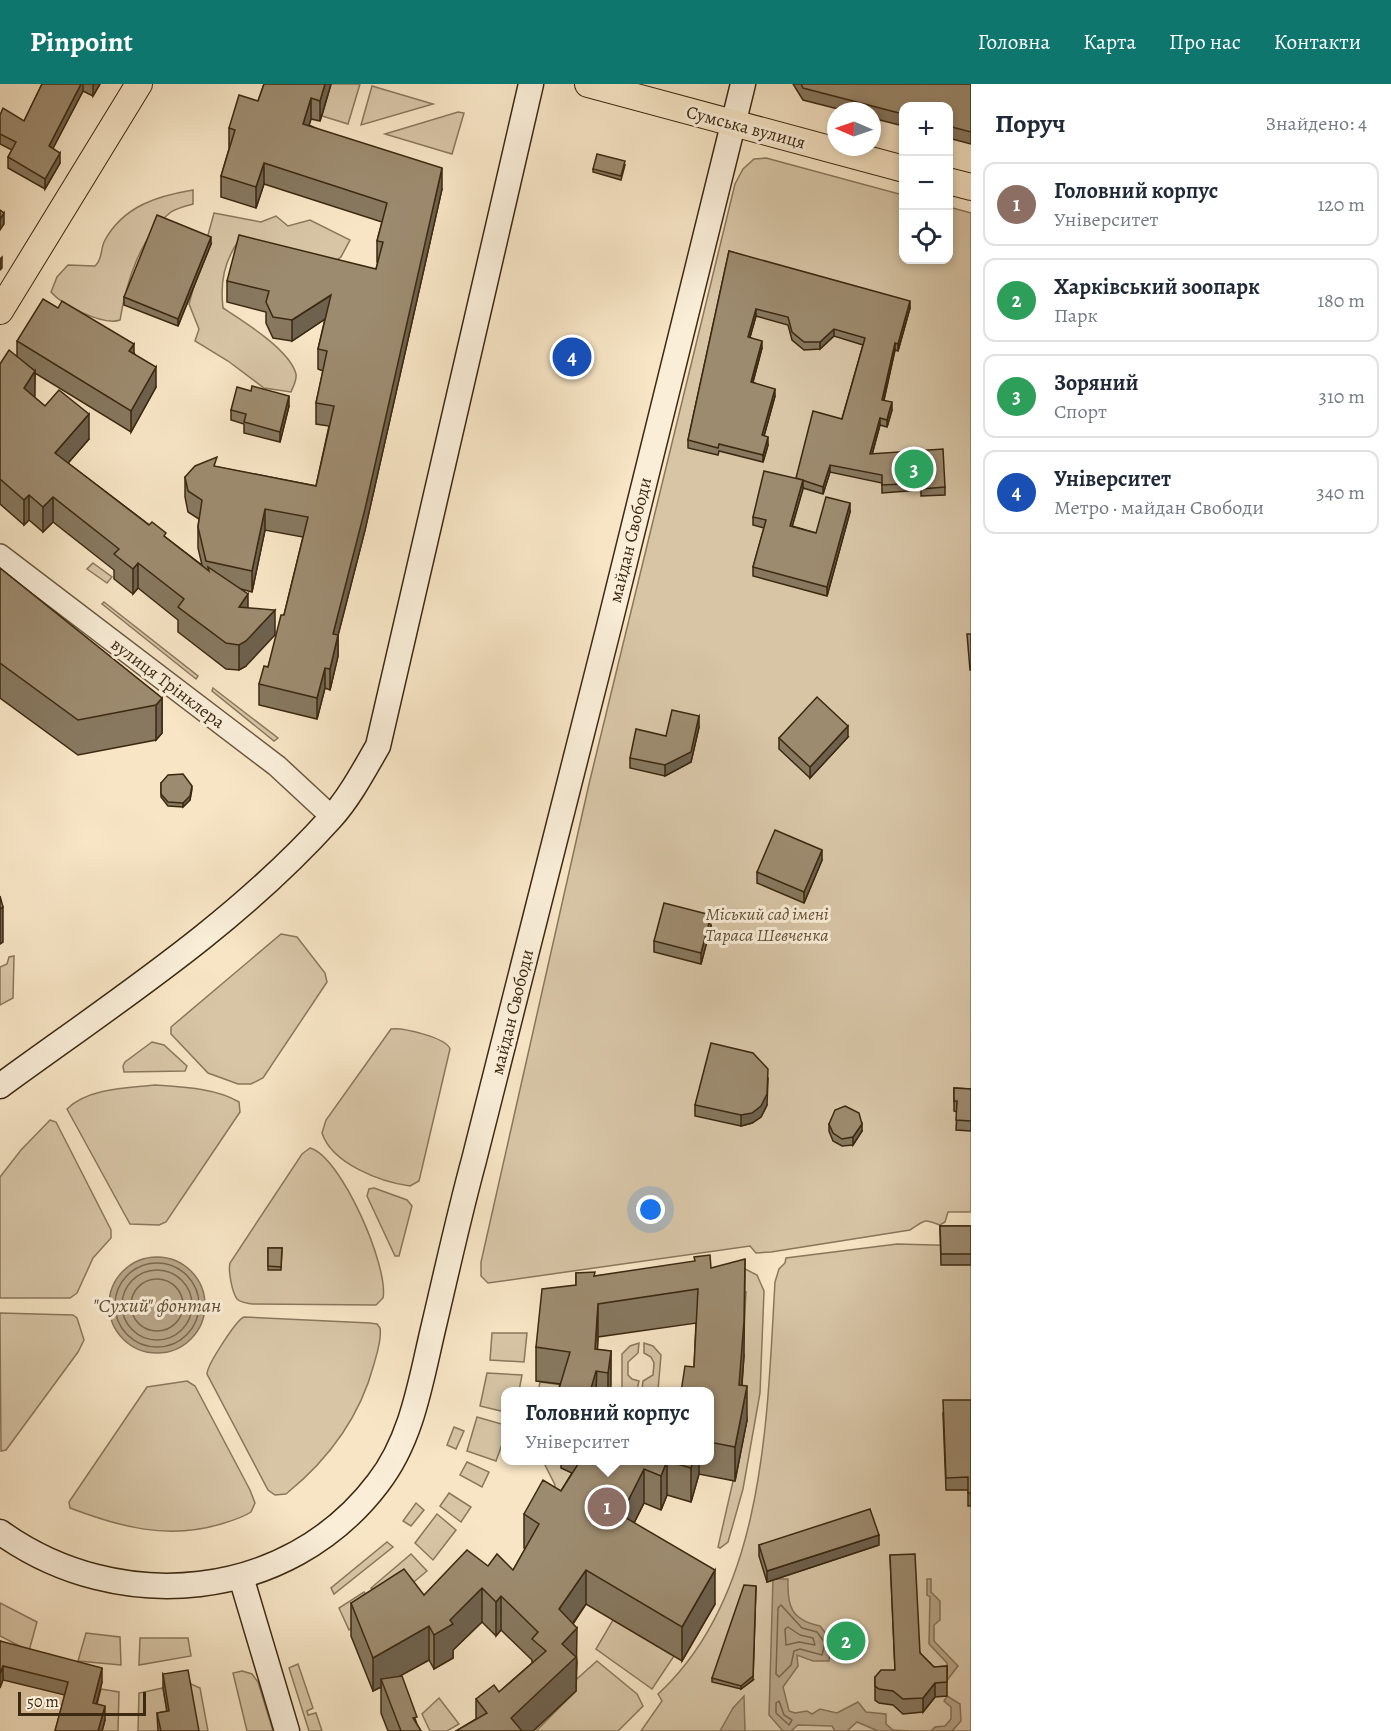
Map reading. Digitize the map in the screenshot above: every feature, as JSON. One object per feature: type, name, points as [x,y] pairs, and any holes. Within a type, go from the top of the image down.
[{"type":"main road","points":[[0,311],[139,84]]},
{"type":"main road","points":[[0,1086],[185,953],[222,923],[332,817],[378,746],[531,84]]},
{"type":"main road","name":"Сумська вулиця","points":[[588,84],[899,169]]},
{"type":"main road","name":"майдан Свободи","points":[[0,1532],[43,1559],[86,1575],[133,1583],[211,1584],[241,1577],[293,1557],[329,1532],[354,1510],[378,1484],[396,1456],[414,1411],[465,1194],[735,124],[743,84]]},
{"type":"main road","points":[[953,182],[971,187]]},
{"type":"main road","points":[[241,1577],[288,1731]]},
{"type":"street","name":"вулиця Трінклера","points":[[0,555],[277,766],[332,817]]},
{"type":"green space","points":[[331,84],[360,84],[348,124],[322,116]]},
{"type":"green space","points":[[372,86],[433,104],[361,125]]},
{"type":"green space","points":[[458,112],[464,113],[452,154],[385,134]]},
{"type":"green space","name":"Міський сад імені Тараса Шевченка","points":[[766,158],[899,194],[899,264],[953,264],[953,208],[971,213],[971,1212],[948,1212],[945,1222],[940,1225],[925,1221],[910,1230],[771,1252],[756,1253],[750,1246],[488,1283],[481,1276],[481,1262],[589,784],[735,184],[743,169],[754,159]]},
{"type":"green space","points":[[193,190],[193,204],[171,212],[160,222],[143,247],[126,291],[120,320],[104,320],[83,313],[64,303],[51,292],[57,277],[68,265],[95,266],[105,240],[113,228],[132,211],[154,199]]},
{"type":"green space","points":[[214,213],[261,222],[276,216],[288,226],[310,220],[350,240],[341,257],[332,263],[239,240],[230,256],[223,281],[223,308],[265,337],[285,355],[296,374],[291,392],[264,388],[228,361],[195,341],[199,329],[189,304]]},
{"type":"green space","points":[[93,563],[112,577],[107,583],[87,569]]},
{"type":"green space","points":[[104,602],[198,676],[196,679],[102,604]]},
{"type":"green space","points":[[213,688],[278,738],[274,741],[212,691]]},
{"type":"green space","points":[[281,934],[297,937],[325,973],[327,982],[263,1078],[251,1084],[238,1084],[208,1073],[171,1034],[171,1027]]},
{"type":"green space","points":[[14,956],[13,998],[0,1005],[0,967],[7,964],[9,957]]},
{"type":"green space","points":[[391,1029],[433,1037],[450,1049],[419,1181],[410,1186],[372,1176],[359,1170],[336,1154],[327,1144],[322,1133],[326,1120]]},
{"type":"green space","points":[[152,1042],[164,1045],[187,1066],[185,1071],[124,1072],[125,1062]]},
{"type":"green space","points":[[155,1085],[198,1089],[230,1097],[239,1102],[240,1112],[166,1222],[159,1225],[130,1224],[67,1109],[76,1102],[97,1093]]},
{"type":"green space","points":[[50,1120],[56,1122],[111,1230],[111,1238],[93,1258],[77,1293],[70,1298],[0,1298],[0,1177],[21,1150]]},
{"type":"green space","points":[[310,1148],[322,1155],[335,1170],[360,1214],[371,1239],[383,1283],[383,1298],[376,1305],[252,1304],[240,1301],[235,1296],[230,1276],[230,1263],[302,1154]]},
{"type":"green space","points":[[374,1188],[407,1200],[412,1206],[399,1256],[395,1256],[367,1196],[369,1189]]},
{"type":"green space","points":[[897,1244],[971,1246],[971,1731],[641,1731],[662,1701],[658,1694],[694,1653],[721,1607],[740,1556],[754,1502],[763,1446],[769,1389],[775,1282],[779,1269],[785,1263],[786,1258]]},
{"type":"green space","points":[[745,1269],[757,1275],[764,1291],[760,1393],[743,1489],[728,1542],[720,1548],[718,1547],[747,1420],[739,1415],[746,1292],[713,1299]]},
{"type":"green space","points":[[0,1313],[73,1315],[77,1318],[84,1340],[78,1352],[6,1450],[1,1451]]},
{"type":"green space","points":[[244,1317],[370,1323],[377,1324],[380,1328],[379,1346],[368,1383],[351,1419],[341,1436],[316,1467],[286,1494],[275,1495],[268,1490],[207,1374],[223,1343],[235,1325]]},
{"type":"green space","points":[[492,1333],[527,1333],[524,1362],[490,1360]]},
{"type":"green space","points":[[639,1343],[638,1353],[628,1362],[628,1375],[639,1381],[638,1387],[622,1387],[622,1354],[630,1346]]},
{"type":"green space","points":[[644,1343],[653,1346],[661,1355],[658,1387],[642,1387],[643,1381],[653,1375],[654,1363],[651,1357],[644,1353]]},
{"type":"green space","points":[[487,1373],[522,1375],[520,1387],[501,1387],[501,1411],[480,1406]]},
{"type":"green space","points":[[187,1381],[195,1386],[250,1490],[255,1503],[251,1512],[201,1529],[163,1531],[126,1526],[70,1508],[69,1502],[147,1387]]},
{"type":"green space","points":[[540,1382],[570,1386],[570,1387],[539,1387]]},
{"type":"green space","points":[[477,1417],[501,1424],[501,1447],[496,1461],[467,1451]]},
{"type":"green space","points":[[454,1427],[464,1431],[456,1449],[447,1445]]},
{"type":"green space","points":[[467,1462],[489,1472],[482,1487],[460,1475]]},
{"type":"green space","points":[[545,1465],[570,1465],[589,1480],[552,1509],[555,1485]]},
{"type":"green space","points":[[449,1493],[471,1507],[461,1522],[440,1506]]},
{"type":"green space","points":[[416,1503],[424,1510],[411,1526],[403,1521]]},
{"type":"green space","points":[[437,1514],[456,1530],[433,1560],[415,1543]]},
{"type":"green space","points":[[387,1542],[393,1547],[334,1594],[331,1588]]},
{"type":"green space","points":[[411,1554],[427,1571],[385,1606],[371,1588]]},
{"type":"green space","points":[[364,1592],[378,1611],[349,1630],[339,1608]]},
{"type":"green space","points":[[0,1603],[37,1622],[29,1651],[0,1636]]},
{"type":"green space","points":[[613,1620],[674,1656],[652,1689],[596,1649]]},
{"type":"green space","points":[[86,1633],[120,1637],[121,1665],[78,1661]]},
{"type":"green space","points":[[140,1638],[188,1638],[191,1656],[139,1665]]},
{"type":"green space","points":[[597,1661],[637,1694],[643,1706],[618,1731],[536,1731],[576,1691],[570,1685]]},
{"type":"green space","points":[[298,1664],[313,1708],[307,1711],[308,1715],[316,1713],[322,1731],[309,1731],[289,1668]]},
{"type":"green space","points":[[242,1671],[252,1674],[258,1682],[273,1731],[247,1731],[233,1673]]},
{"type":"green space","points":[[189,1679],[191,1684],[200,1688],[208,1731],[197,1731]]},
{"type":"green space","points":[[163,1688],[169,1725],[158,1731],[138,1731],[139,1693]]},
{"type":"green space","points":[[101,1689],[119,1692],[118,1731],[102,1731],[93,1717]]},
{"type":"green space","points":[[439,1698],[459,1724],[447,1731],[430,1731],[422,1714]]},
{"type":"water","name":"\"Сухий\" фонтан","points":[[157,1257],[176,1260],[191,1271],[202,1286],[205,1305],[202,1324],[191,1339],[176,1350],[157,1353],[138,1350],[123,1339],[112,1324],[109,1305],[112,1286],[123,1271],[138,1260]]},
{"type":"water","points":[[773,1579],[788,1579],[788,1597],[797,1616],[820,1626],[831,1640],[829,1661],[813,1661],[797,1655],[798,1666],[783,1687],[789,1711],[795,1713],[807,1711],[812,1714],[820,1709],[837,1713],[858,1702],[866,1712],[886,1714],[886,1724],[893,1730],[909,1731],[878,1731],[857,1722],[847,1731],[835,1731],[832,1726],[798,1725],[791,1731],[783,1731],[769,1715]]},
{"type":"water","points":[[927,1579],[931,1579],[931,1592],[940,1601],[940,1620],[934,1625],[934,1641],[958,1666],[948,1679],[943,1675],[947,1670],[947,1663],[929,1644],[930,1597],[927,1595]]},
{"type":"water","points":[[744,1696],[745,1731],[720,1731],[733,1708]]},
{"type":"water","points":[[947,1696],[960,1704],[961,1721],[952,1731],[931,1731],[935,1727],[945,1726],[951,1719],[951,1707],[944,1701]]},
{"type":"building","points":[[42,84],[81,84],[49,146],[60,153],[45,179],[8,157],[16,142],[0,134],[0,115],[3,108],[24,121]]},
{"type":"building","points":[[264,84],[325,84],[320,101],[311,98],[303,124],[442,168],[365,509],[333,634],[338,635],[330,669],[325,668],[317,698],[259,684],[264,666],[268,667],[281,615],[284,615],[308,517],[265,509],[252,571],[206,561],[198,527],[202,500],[188,491],[185,477],[195,466],[217,457],[214,466],[316,486],[334,406],[316,403],[327,351],[318,349],[331,295],[292,320],[273,317],[266,302],[269,291],[227,281],[239,235],[376,269],[383,242],[377,241],[387,203],[264,163],[256,187],[221,176],[235,130],[229,128],[239,95],[258,101]]},
{"type":"building","points":[[801,84],[971,84],[971,132],[953,127],[953,102],[899,102],[899,113],[881,108],[881,102],[857,102],[803,88]]},
{"type":"building","points":[[597,154],[625,161],[621,176],[593,169]]},
{"type":"building","points":[[157,215],[211,237],[178,319],[124,297]]},
{"type":"building","points":[[729,251],[910,301],[898,344],[895,343],[882,400],[892,402],[887,420],[880,418],[870,454],[943,449],[945,487],[921,489],[921,483],[882,485],[882,475],[830,465],[823,487],[796,478],[813,411],[842,419],[865,338],[834,329],[820,342],[804,342],[792,332],[788,317],[756,309],[748,337],[762,341],[751,382],[775,389],[762,435],[768,437],[763,455],[719,444],[718,448],[688,440]]},
{"type":"building","points":[[43,299],[58,308],[62,301],[134,344],[129,351],[156,367],[131,411],[17,341]]},
{"type":"building","points":[[9,350],[35,371],[24,388],[45,406],[59,390],[89,414],[55,453],[149,525],[152,522],[166,533],[164,536],[209,571],[208,567],[248,594],[239,607],[275,610],[246,641],[239,645],[226,643],[178,607],[184,599],[138,563],[133,569],[114,554],[119,549],[53,497],[43,507],[29,495],[24,500],[0,479],[0,364]]},
{"type":"building","points":[[252,386],[289,396],[280,432],[244,422],[246,414],[231,410],[237,387],[251,391]]},
{"type":"building","points":[[764,471],[803,480],[790,526],[816,533],[826,497],[850,503],[827,587],[753,567],[766,520],[753,517]]},
{"type":"building","points":[[0,568],[162,698],[156,705],[78,720],[0,663]]},
{"type":"building","points":[[967,634],[971,634],[971,670],[970,670]]},
{"type":"building","points":[[817,697],[848,726],[810,767],[779,738]]},
{"type":"building","points":[[672,710],[699,716],[691,752],[665,765],[630,758],[636,729],[666,736]]},
{"type":"building","points":[[183,774],[192,786],[190,796],[183,803],[168,802],[161,794],[161,783],[168,775]]},
{"type":"building","points":[[775,830],[822,850],[804,892],[757,872]]},
{"type":"building","points":[[664,903],[711,915],[701,953],[654,941]]},
{"type":"building","points":[[711,1043],[753,1053],[768,1069],[767,1094],[761,1106],[752,1113],[741,1115],[695,1105]]},
{"type":"building","points":[[954,1088],[971,1089],[971,1121],[956,1120],[957,1101],[954,1101]]},
{"type":"building","points":[[845,1106],[859,1113],[862,1124],[853,1137],[842,1139],[833,1133],[829,1124],[835,1110]]},
{"type":"building","points":[[940,1226],[971,1226],[971,1254],[941,1254]]},
{"type":"building","points":[[268,1248],[282,1248],[281,1267],[268,1266]]},
{"type":"building","points":[[710,1255],[711,1268],[745,1259],[744,1321],[739,1385],[747,1386],[735,1447],[714,1443],[714,1387],[682,1387],[685,1366],[694,1367],[698,1289],[598,1304],[595,1349],[611,1351],[608,1373],[596,1371],[591,1387],[560,1387],[570,1352],[536,1347],[542,1289],[576,1285],[576,1273],[595,1272],[594,1276],[695,1261],[694,1257]]},
{"type":"building","points":[[943,1400],[971,1400],[971,1493],[968,1493],[968,1477],[946,1478]]},
{"type":"building","points":[[577,1465],[665,1465],[661,1476],[644,1469],[621,1515],[715,1570],[682,1627],[586,1570],[559,1609],[577,1628],[562,1644],[576,1657],[511,1718],[522,1731],[456,1731],[487,1713],[476,1699],[494,1685],[499,1692],[546,1651],[532,1639],[538,1632],[501,1596],[496,1602],[482,1588],[450,1620],[453,1624],[434,1635],[429,1626],[373,1658],[351,1603],[404,1569],[424,1595],[467,1550],[488,1566],[497,1554],[513,1570],[539,1524],[524,1514],[543,1480],[561,1491]]},
{"type":"building","points":[[870,1509],[879,1535],[767,1571],[759,1545]]},
{"type":"building","points":[[915,1554],[920,1653],[934,1667],[947,1666],[947,1682],[935,1683],[923,1698],[903,1699],[893,1691],[879,1689],[875,1686],[875,1677],[881,1670],[895,1670],[890,1555]]},
{"type":"building","points":[[744,1585],[756,1586],[753,1676],[741,1686],[712,1678]]},
{"type":"building","points":[[0,1641],[102,1668],[93,1703],[105,1706],[98,1731],[55,1731],[68,1682],[3,1666],[0,1674]]},
{"type":"building","points":[[188,1670],[199,1731],[161,1731],[157,1713],[169,1711],[163,1674]]},
{"type":"building","points":[[402,1676],[417,1717],[413,1718],[421,1731],[401,1731],[381,1679]]},
{"type":"place","name":"Університет","points":[[572,357]]},
{"type":"place","name":"Зоряний","points":[[914,469]]},
{"type":"place","name":"Головний корпус","points":[[607,1507]]},
{"type":"place","name":"Харківський зоопарк","points":[[846,1641]]}]
